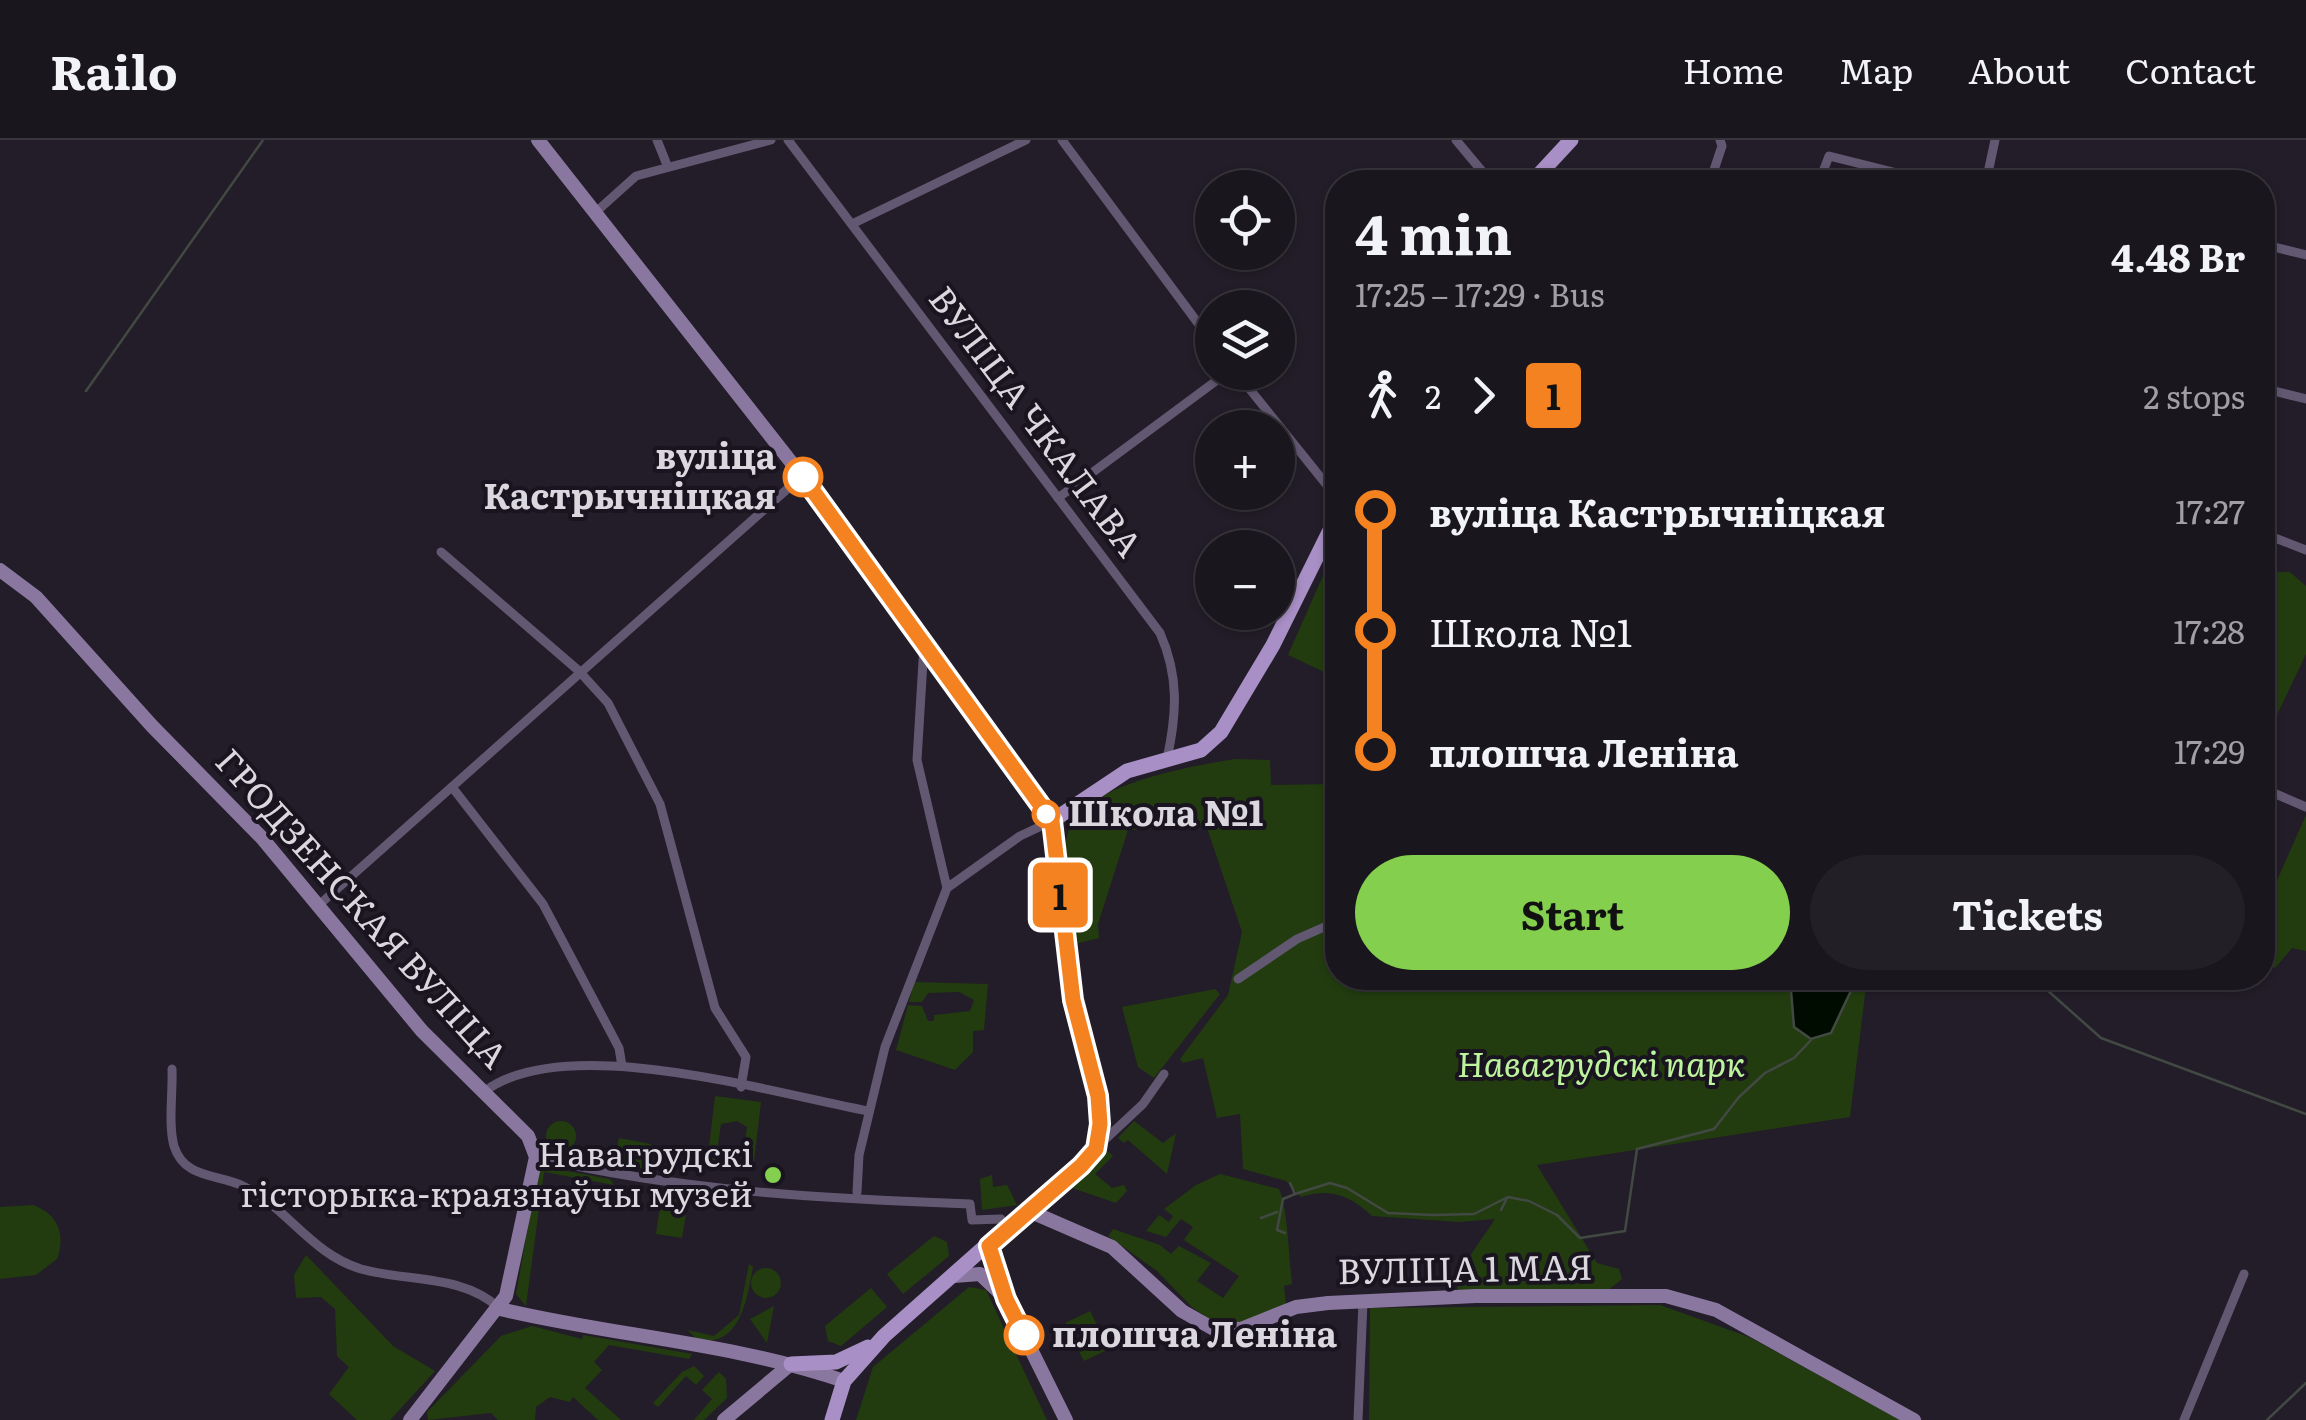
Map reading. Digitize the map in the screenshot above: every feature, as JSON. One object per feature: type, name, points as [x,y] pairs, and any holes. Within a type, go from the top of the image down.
[{"type":"main road","points":[[1543,170],[1571,140]]},
{"type":"main road","points":[[832,1420],[844,1381],[884,1336],[1096,1149],[1098,1096],[1073,1000],[1052,821],[1127,771],[1201,750],[1242,702],[1325,541]]},
{"type":"main road","points":[[790,1364],[836,1362],[884,1336]]},
{"type":"street","points":[[538,140],[598,210],[802,476],[1052,821],[1020,836],[947,888],[885,1048],[868,1111],[857,1192]]},
{"type":"street","points":[[658,140],[667,165]]},
{"type":"street","points":[[598,210],[636,176],[772,140]]},
{"type":"street","name":"ВУЛІЦА ЧКАЛАВА","points":[[788,140],[1146,611],[1170,656],[1175,714],[1167,759]]},
{"type":"street","points":[[852,224],[1026,140]]},
{"type":"street","points":[[1062,140],[1195,319]]},
{"type":"street","points":[[1456,140],[1481,170]]},
{"type":"street","points":[[1714,170],[1722,146],[1720,140]]},
{"type":"street","points":[[1990,170],[1995,140]]},
{"type":"street","points":[[1824,170],[1829,156],[1877,170]]},
{"type":"street","points":[[2275,247],[2306,255]]},
{"type":"street","points":[[1058,498],[1204,390]]},
{"type":"street","points":[[1250,390],[1325,483]]},
{"type":"street","points":[[2275,392],[2306,400]]},
{"type":"street","points":[[320,904],[802,476]]},
{"type":"street","points":[[2275,538],[2306,550]]},
{"type":"street","points":[[441,552],[579,671],[608,703],[660,804],[715,1008],[746,1057],[741,1087]]},
{"type":"street","name":"ГРОДЗЕНСКАЯ ВУЛІЦА","points":[[0,570],[36,597],[320,904],[384,989],[528,1136],[536,1157]]},
{"type":"street","points":[[924,645],[917,760],[947,888]]},
{"type":"street","points":[[452,786],[543,904],[618,1048],[622,1066]]},
{"type":"street","points":[[2275,794],[2306,807]]},
{"type":"street","points":[[1238,979],[1297,940],[1325,927]]},
{"type":"street","points":[[485,1091],[503,1078],[525,1070],[580,1064],[622,1066],[868,1111]]},
{"type":"street","points":[[172,1069],[174,1147],[192,1172],[244,1186],[311,1244],[359,1268],[460,1286],[486,1296],[500,1309],[574,1327],[790,1364],[844,1381]]},
{"type":"street","points":[[1096,1149],[1143,1104],[1164,1074]]},
{"type":"street","points":[[410,1420],[500,1309],[536,1157],[647,1180],[785,1194],[970,1204],[972,1220],[1001,1218]]},
{"type":"street","name":"ВУЛІЦА 1 МАЯ","points":[[1029,1211],[1094,1238],[1128,1258],[1182,1311],[1212,1328],[1241,1329],[1305,1305],[1476,1296],[1677,1298],[1716,1310],[1914,1420]]},
{"type":"street","points":[[989,1246],[1006,1299],[1066,1420]]},
{"type":"street","points":[[954,1276],[980,1274],[1006,1299]]},
{"type":"street","points":[[2184,1420],[2244,1274]]},
{"type":"street","points":[[1358,1420],[1363,1302]]},
{"type":"street","points":[[724,1420],[790,1364]]},
{"type":"green space","points":[[1325,571],[1325,672],[1288,655]]},
{"type":"green space","points":[[2275,572],[2290,572],[2306,586],[2306,654],[2275,719]]},
{"type":"green space","name":"Навагрудскі парк","points":[[1235,759],[1270,760],[1271,785],[1325,784],[1325,990],[1866,990],[1850,1117],[1537,1165],[1597,1263],[1619,1269],[1622,1279],[1606,1292],[1458,1290],[1455,1278],[1495,1219],[1459,1222],[1372,1216],[1340,1195],[1301,1197],[1286,1181],[1243,1169],[1240,1114],[1217,1118],[1203,1058],[1183,1063],[1180,1059],[1228,995],[1242,932],[1206,825],[1128,830],[1098,924],[1099,938],[1075,944],[1065,856],[1069,829],[1079,813],[1117,789]]},
{"type":"green space","points":[[2306,815],[2306,951],[2292,948],[2275,968],[2275,885]]},
{"type":"green space","points":[[914,982],[988,984],[984,1030],[973,1031],[973,1052],[955,1070],[896,1050],[908,1005],[922,1006],[928,1021],[934,1021],[934,1015],[970,1011],[974,1000],[959,992],[928,993],[922,1002],[909,1002]]},
{"type":"green space","points":[[1215,989],[1220,994],[1154,1078],[1138,1067],[1122,1007]]},
{"type":"green space","points":[[715,1096],[761,1102],[753,1170],[742,1169],[747,1127],[737,1121],[721,1124],[715,1165],[707,1164]]},
{"type":"green space","points":[[561,1121],[572,1125],[576,1136],[572,1147],[561,1151],[550,1147],[546,1136],[550,1125]]},
{"type":"green space","points":[[1134,1121],[1163,1143],[1176,1133],[1167,1174],[1128,1140],[1124,1143],[1118,1138]]},
{"type":"green space","points":[[619,1138],[651,1144],[646,1169],[614,1162]]},
{"type":"green space","points":[[1106,1150],[1113,1156],[1095,1174],[1112,1188],[1124,1185],[1127,1191],[1116,1203],[1072,1188]]},
{"type":"green space","points":[[545,1167],[610,1179],[614,1185],[544,1172],[526,1306],[516,1294],[538,1171]]},
{"type":"green space","points":[[1220,1174],[1279,1189],[1286,1221],[1292,1284],[1284,1286],[1286,1305],[1240,1325],[1214,1322],[1193,1308],[1157,1271],[1108,1236],[1113,1229],[1160,1245],[1171,1254],[1179,1246],[1211,1263],[1197,1281],[1223,1298],[1239,1276],[1184,1240],[1193,1227],[1181,1219],[1166,1237],[1146,1231],[1159,1215],[1169,1222],[1173,1216],[1164,1209],[1196,1185]]},
{"type":"green space","points":[[992,1175],[993,1187],[1007,1185],[1017,1205],[982,1210],[980,1179]]},
{"type":"green space","points":[[648,1188],[689,1195],[682,1238],[656,1234],[662,1194],[647,1191]]},
{"type":"green space","points":[[33,1205],[49,1214],[58,1226],[61,1242],[57,1259],[36,1275],[0,1279],[0,1207]]},
{"type":"green space","points":[[934,1236],[947,1242],[949,1256],[903,1294],[887,1274]]},
{"type":"green space","points":[[306,1255],[393,1346],[435,1371],[390,1420],[357,1420],[329,1394],[349,1367],[337,1356],[335,1309],[321,1297],[296,1298],[294,1275]]},
{"type":"green space","points":[[749,1264],[753,1267],[748,1293],[739,1319],[732,1329],[723,1337],[696,1339],[688,1330],[714,1336],[739,1315]]},
{"type":"green space","points":[[766,1268],[777,1272],[781,1283],[777,1294],[766,1298],[755,1294],[751,1283],[755,1272]]},
{"type":"green space","points":[[969,1287],[986,1290],[1047,1420],[856,1420],[873,1367]]},
{"type":"green space","points":[[871,1288],[887,1307],[841,1346],[828,1341],[825,1326]]},
{"type":"green space","points":[[1660,1305],[1749,1337],[1900,1420],[1369,1420],[1370,1308]]},
{"type":"green space","points":[[774,1306],[767,1343],[750,1319]]},
{"type":"green space","points":[[1090,1311],[1109,1349],[1084,1361],[1076,1346],[1085,1341],[1077,1325],[1068,1329],[1065,1323]]},
{"type":"green space","points":[[532,1326],[582,1339],[583,1335],[692,1354],[689,1359],[609,1345],[594,1362],[602,1370],[585,1388],[621,1420],[598,1420],[573,1397],[570,1402],[550,1397],[536,1407],[535,1420],[498,1420],[491,1413],[428,1420],[427,1412],[501,1336]]},
{"type":"green space","points":[[694,1366],[704,1376],[696,1385],[686,1376],[658,1407],[653,1403],[682,1372]]},
{"type":"green space","points":[[719,1372],[726,1379],[727,1398],[704,1420],[694,1420],[712,1399],[702,1390]]},
{"type":"shaded area","points":[[1791,990],[1851,990],[1831,1033],[1811,1039],[1794,1027]]},
{"type":"waterway","points":[[86,391],[263,140]]},
{"type":"waterway","points":[[2047,990],[2101,1038],[2306,1114]]},
{"type":"waterway","points":[[1290,1183],[1295,1194],[1330,1183],[1347,1188],[1388,1213],[1474,1214],[1508,1197],[1529,1201],[1557,1215],[1580,1238],[1625,1231],[1637,1149],[1714,1129],[1739,1097],[1765,1073],[1794,1058],[1811,1040]]},
{"type":"waterway","points":[[1285,1233],[1277,1230],[1283,1199],[1295,1194]]},
{"type":"waterway","points":[[1501,1210],[1507,1198]]},
{"type":"waterway","points":[[1261,1218],[1277,1212]]},
{"type":"waterway","points":[[2267,1420],[2306,1383]]},
{"type":"bus line","name":"1","points":[[803,477],[1052,821],[1073,1000],[1098,1096],[1100,1124],[1096,1149],[1081,1166],[989,1246],[1006,1299],[1024,1335]]},
{"type":"place","name":"вуліца Кастрычніцкая","points":[[803,477]]},
{"type":"place","name":"Школа №1","points":[[1046,814]]},
{"type":"place","name":"Навагрудскі гісторыка-краязнаўчы музей","points":[[773,1175]]},
{"type":"place","name":"плошча Леніна","points":[[1024,1335]]}]
